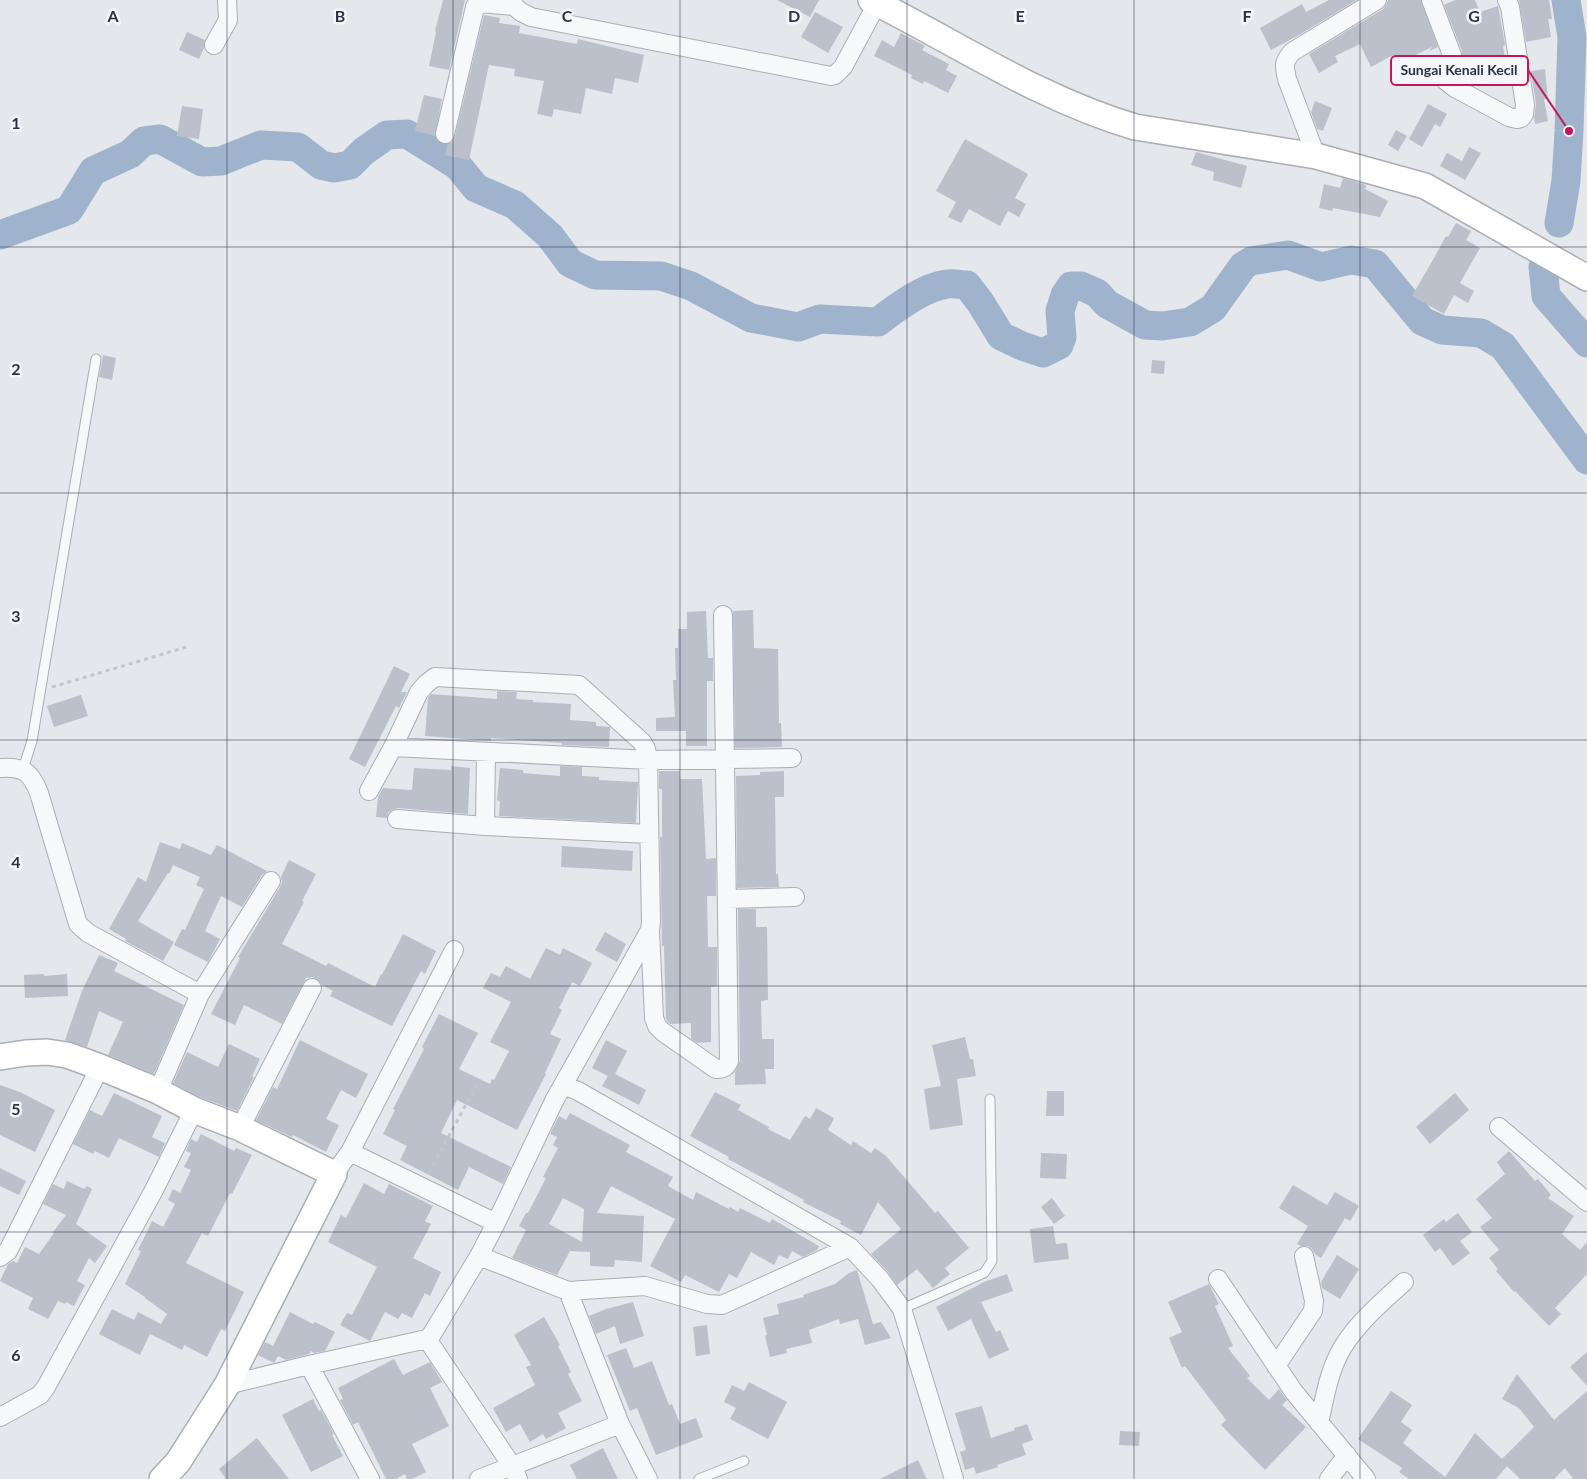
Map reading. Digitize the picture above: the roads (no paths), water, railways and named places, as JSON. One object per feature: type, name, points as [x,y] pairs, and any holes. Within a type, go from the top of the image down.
[{"type":"street","points":[[214,45],[228,20],[227,0]]},
{"type":"street","points":[[1316,156],[1287,79],[1284,66],[1286,60],[1292,52],[1378,0]]},
{"type":"street","points":[[1431,0],[1452,55],[1446,81],[1455,88],[1509,117],[1517,119],[1521,118],[1524,114],[1525,105],[1510,7],[1507,0]]},
{"type":"street","points":[[445,134],[477,4],[513,3],[521,12],[531,17],[831,76],[835,75],[843,67],[876,1],[1060,100],[1106,118],[1135,127],[1316,156],[1425,186],[1587,278]]},
{"type":"street","points":[[368,791],[393,747],[420,692],[435,677],[579,685],[642,742],[646,749],[648,760],[652,1001],[657,1026],[662,1032],[716,1069],[723,1069],[729,1061],[723,614]]},
{"type":"street","points":[[393,747],[648,760],[792,758]]},
{"type":"street","points":[[485,826],[486,752]]},
{"type":"street","points":[[0,768],[23,769],[34,780],[78,924],[88,933],[200,994]]},
{"type":"street","points":[[397,819],[485,826],[649,834]]},
{"type":"street","points":[[158,1091],[200,994],[271,881]]},
{"type":"street","points":[[727,900],[795,897]]},
{"type":"street","points":[[227,1385],[427,1339],[432,1334],[496,1223],[563,1085],[650,930]]},
{"type":"street","points":[[162,1479],[178,1462],[227,1385],[334,1174],[350,1152],[454,950]]},
{"type":"street","points":[[240,1128],[312,988]]},
{"type":"street","points":[[0,1056],[47,1052],[67,1055],[158,1091],[194,1110],[240,1128],[334,1174]]},
{"type":"street","points":[[0,1257],[8,1251],[100,1067]]},
{"type":"street","points":[[563,1085],[578,1091],[850,1247],[880,1279],[902,1308],[954,1479]]},
{"type":"street","points":[[0,1417],[40,1395],[46,1387],[154,1190],[194,1110]]},
{"type":"street","points":[[1499,1127],[1587,1202]]},
{"type":"street","points":[[350,1152],[496,1223]]},
{"type":"street","points":[[478,1256],[568,1291],[645,1286],[706,1304],[722,1305],[850,1247]]},
{"type":"street","points":[[1276,1366],[1313,1311],[1314,1301],[1304,1256]]},
{"type":"street","points":[[1218,1279],[1294,1392],[1366,1479]]},
{"type":"street","points":[[1318,1423],[1337,1357],[1372,1312],[1404,1282]]},
{"type":"street","points":[[568,1291],[620,1424],[648,1479]]},
{"type":"street","points":[[427,1339],[515,1473]]},
{"type":"street","points":[[309,1365],[370,1479]]},
{"type":"street","points":[[480,1479],[515,1473],[620,1424]]},
{"type":"street","points":[[1329,1479],[1347,1456]]},
{"type":"lane","points":[[23,769],[32,741],[96,359]]},
{"type":"lane","points":[[902,1308],[984,1273],[990,1267],[992,1262],[990,1099]]},
{"type":"lane","points":[[699,1479],[744,1461]]},
{"type":"waterway","points":[[1559,223],[1566,181],[1572,37],[1566,0]]},
{"type":"waterway","points":[[0,235],[69,210],[93,171],[130,154],[144,141],[160,139],[202,162],[221,161],[261,145],[298,147],[321,165],[334,168],[350,165],[364,151],[387,135],[407,134],[458,166],[476,188],[515,205],[550,236],[570,263],[595,275],[661,276],[691,286],[751,318],[798,327],[820,319],[878,322],[902,304],[929,289],[947,284],[967,285],[1001,336],[1043,353],[1059,345],[1062,337],[1060,311],[1065,295],[1071,286],[1081,286],[1097,293],[1107,304],[1145,325],[1162,326],[1190,322],[1213,308],[1243,266],[1251,261],[1288,255],[1321,267],[1351,260],[1375,264],[1422,321],[1442,330],[1481,333],[1503,346],[1587,460]]},
{"type":"waterway","points":[[1543,267],[1546,296],[1587,343]]},
{"type":"place","name":"Sungai Kenali Kecil","points":[[1569,131]]}]
